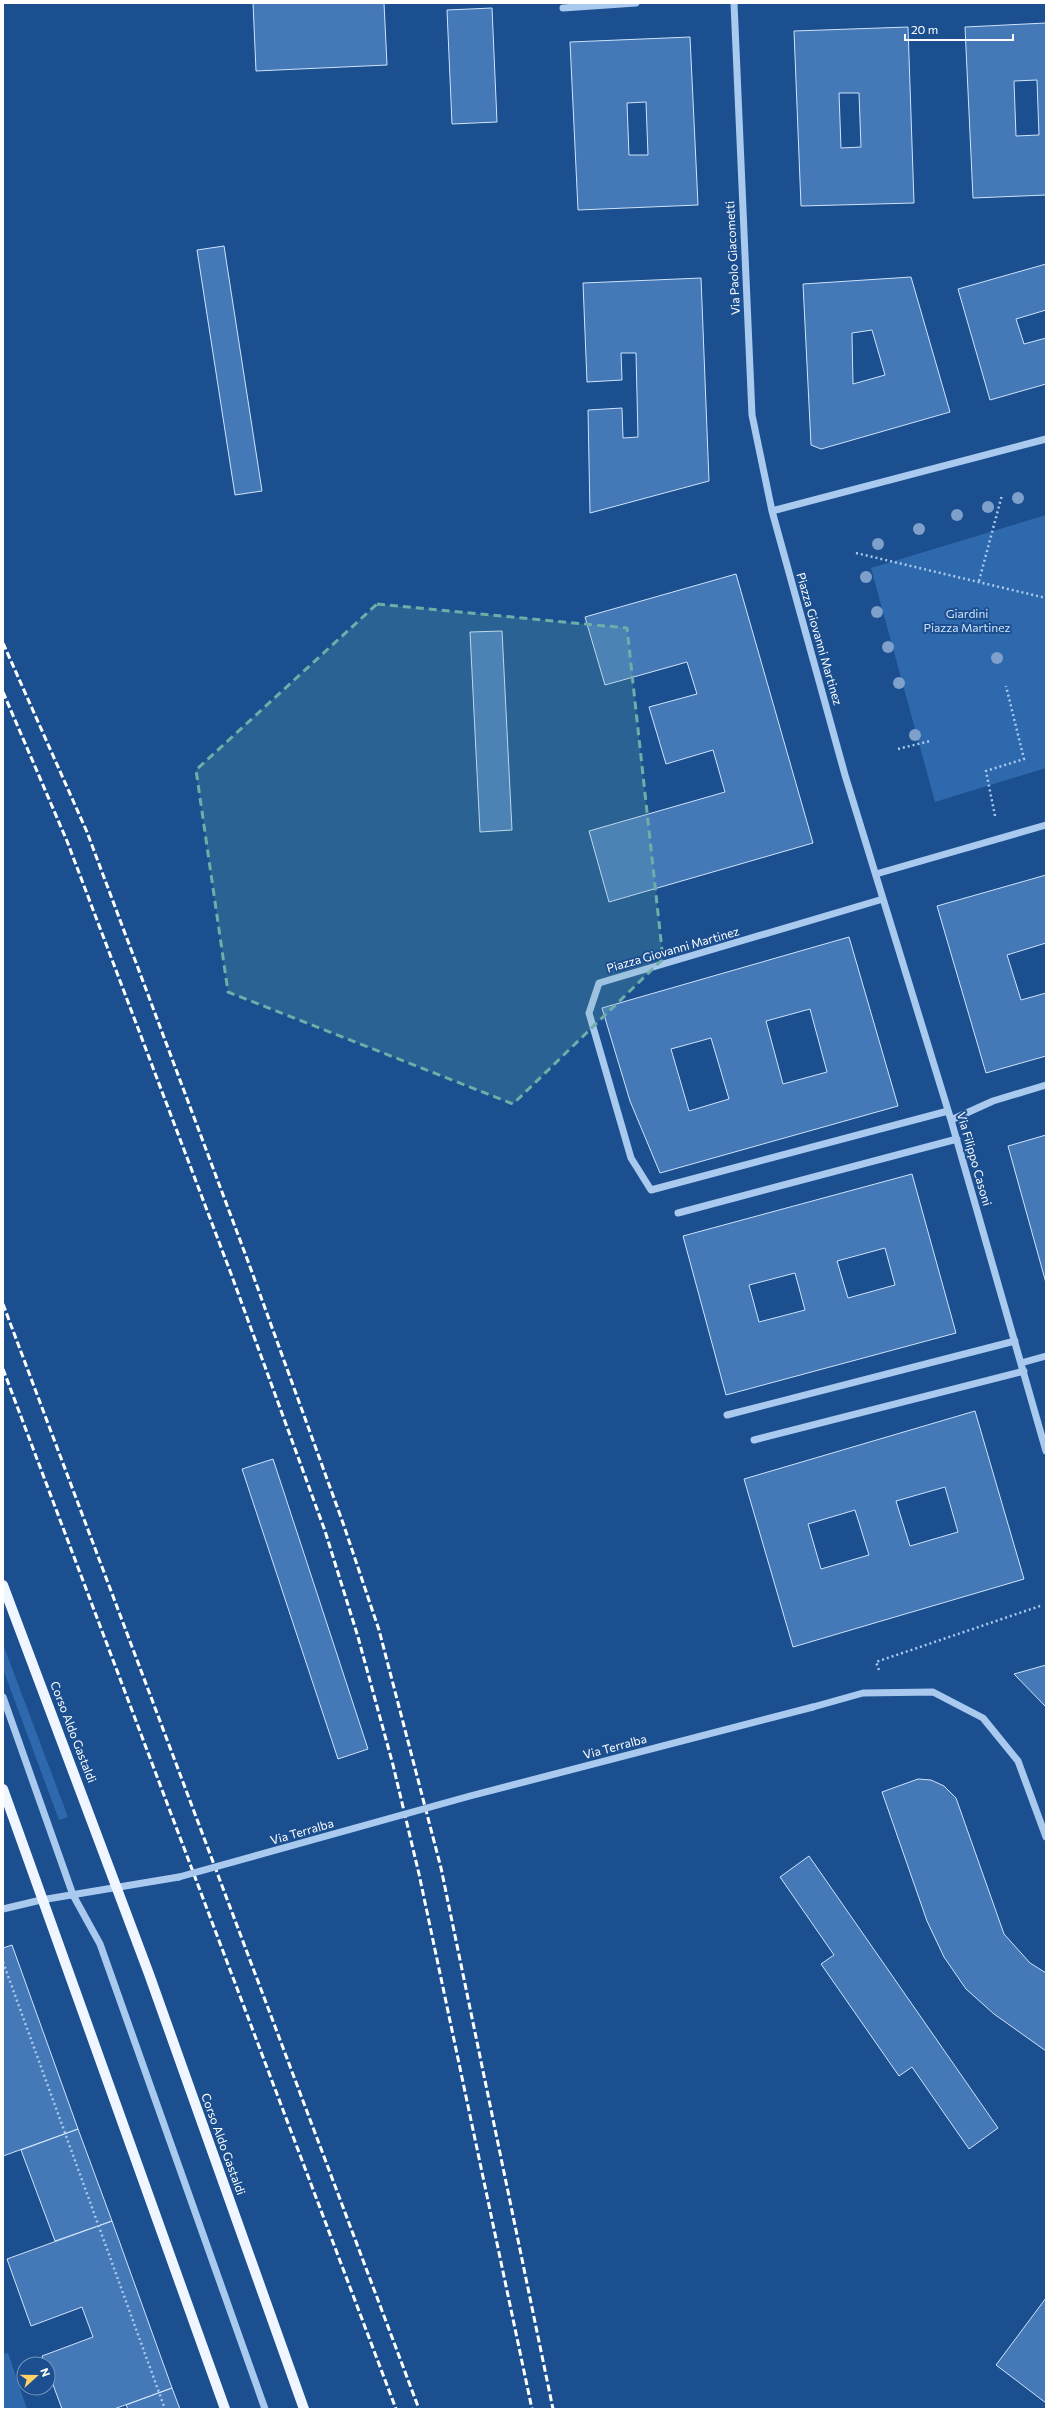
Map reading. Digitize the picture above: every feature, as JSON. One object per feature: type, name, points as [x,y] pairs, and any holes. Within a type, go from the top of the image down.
[{"type":"main road","name":"Corso Aldo Gastaldi","points":[[3,1585],[117,1888],[304,2409]]},
{"type":"main road","points":[[3,1789],[225,2409]]},
{"type":"street","points":[[563,8],[636,3]]},
{"type":"street","name":"Via Paolo Giacometti","points":[[734,3],[752,415],[772,511]]},
{"type":"street","points":[[772,511],[1046,439]]},
{"type":"street","name":"Piazza Giovanni Martinez","points":[[772,511],[845,775],[876,874]]},
{"type":"street","points":[[876,874],[1046,825]]},
{"type":"street","name":"Via Filippo Casoni","points":[[876,874],[952,1120],[1046,1451]]},
{"type":"street","name":"Piazza Giovanni Martinez","points":[[883,899],[599,983],[588,1013],[631,1158],[651,1190],[948,1111]]},
{"type":"street","points":[[952,1120],[993,1101],[1046,1085]]},
{"type":"street","points":[[678,1213],[957,1139]]},
{"type":"street","points":[[727,1415],[1015,1341]]},
{"type":"street","points":[[1021,1363],[1046,1356]]},
{"type":"street","points":[[754,1440],[1024,1371]]},
{"type":"street","name":"Via Terralba","points":[[117,1888],[179,1877],[470,1796],[863,1693],[933,1692],[983,1718],[1018,1761],[1046,1837]]},
{"type":"street","points":[[3,1697],[73,1895],[100,1944],[265,2409]]},
{"type":"street","points":[[3,1909],[42,1900],[117,1888]]},
{"type":"path","points":[[979,581],[1002,495]]},
{"type":"path","points":[[856,553],[1046,598]]},
{"type":"path","points":[[999,838],[986,770],[1024,760],[1006,686]]},
{"type":"path","points":[[898,749],[930,741]]},
{"type":"path","points":[[876,1662],[1040,1606]]},
{"type":"path","points":[[3,1962],[165,2409]]},
{"type":"highlighted area","points":[[377,604],[627,628],[663,959],[513,1104],[228,992],[196,770]]},
{"type":"green space","name":"Giardini Piazza Martinez","points":[[1046,515],[1046,768],[935,802],[871,568]]},
{"type":"green space","points":[[3,1644],[68,1817],[59,1820],[3,1669]]},
{"type":"green space","points":[[8,2353],[16,2377],[16,2396],[23,2396],[27,2409],[3,2409],[3,2354]]},
{"type":"building","points":[[253,3],[384,3],[387,65],[256,71]]},
{"type":"building","points":[[492,8],[497,122],[452,124],[447,10]]},
{"type":"building","points":[[1046,23],[1046,195],[973,198],[965,27]],"holes":[[[1037,80],[1039,135],[1016,136],[1014,81]]]},
{"type":"building","points":[[908,27],[914,203],[801,206],[794,31]],"holes":[[[839,93],[859,93],[861,147],[841,148]]]},
{"type":"building","points":[[690,37],[698,205],[578,210],[570,42]],"holes":[[[646,102],[648,155],[629,155],[627,103]]]},
{"type":"building","points":[[224,246],[262,491],[235,495],[197,250]]},
{"type":"building","points":[[1046,264],[1046,310],[1016,319],[1024,344],[1046,338],[1046,384],[990,400],[958,289]]},
{"type":"building","points":[[911,277],[950,412],[821,449],[811,445],[803,284]],"holes":[[[872,330],[885,375],[853,384],[852,333]]]},
{"type":"building","points":[[701,278],[709,481],[590,513],[588,410],[622,408],[623,438],[638,437],[636,353],[621,353],[622,380],[587,382],[583,283]]},
{"type":"building","points":[[736,574],[813,843],[609,902],[589,831],[725,792],[713,750],[666,764],[649,707],[697,694],[687,662],[605,685],[585,617]]},
{"type":"building","points":[[502,631],[512,830],[480,832],[470,632]]},
{"type":"building","points":[[1046,875],[1046,943],[1007,955],[1021,1000],[1046,993],[1046,1056],[986,1073],[937,906]]},
{"type":"building","points":[[849,937],[898,1106],[660,1173],[630,1101],[602,1008]],"holes":[[[810,1009],[827,1072],[783,1084],[766,1021]],[[711,1038],[729,1099],[689,1111],[671,1049]]]},
{"type":"building","points":[[1046,1135],[1046,1283],[1008,1146]]},
{"type":"building","points":[[912,1174],[956,1333],[726,1395],[683,1236]],"holes":[[[885,1248],[895,1285],[848,1298],[837,1261]],[[795,1273],[805,1310],[759,1322],[749,1285]]]},
{"type":"building","points":[[975,1411],[1024,1579],[793,1647],[744,1479]],"holes":[[[945,1487],[958,1532],[910,1546],[896,1501]],[[855,1510],[869,1555],[821,1569],[808,1524]]]},
{"type":"building","points":[[273,1459],[368,1749],[338,1759],[242,1469]]},
{"type":"building","points":[[1046,1665],[1046,1707],[1014,1674]]},
{"type":"building","points":[[918,1779],[931,1780],[944,1786],[956,1798],[1004,1934],[1030,1963],[1046,1973],[1046,2051],[994,2014],[966,1989],[944,1957],[927,1921],[882,1792]]},
{"type":"building","points":[[809,1856],[998,2128],[969,2149],[912,2067],[899,2076],[821,1964],[834,1955],[780,1877]]},
{"type":"building","points":[[12,1945],[78,2129],[3,2156],[3,1948]]},
{"type":"building","points":[[78,2129],[112,2221],[55,2241],[21,2150]]},
{"type":"building","points":[[112,2221],[172,2388],[114,2409],[62,2409],[56,2393],[56,2356],[42,2356],[93,2337],[82,2307],[31,2326],[7,2259]]},
{"type":"building","points":[[1046,2298],[1046,2403],[996,2365]]},
{"type":"building","points":[[172,2388],[180,2409],[128,2409],[126,2405]]},
{"type":"railway","points":[[3,643],[87,832],[249,1264],[343,1523],[379,1630],[441,1868],[553,2409]]},
{"type":"railway","points":[[3,692],[67,841],[230,1271],[325,1531],[358,1637],[393,1765],[419,1874],[532,2409]]},
{"type":"railway","points":[[3,1304],[419,2409]]},
{"type":"railway","points":[[3,1369],[396,2409]]}]
